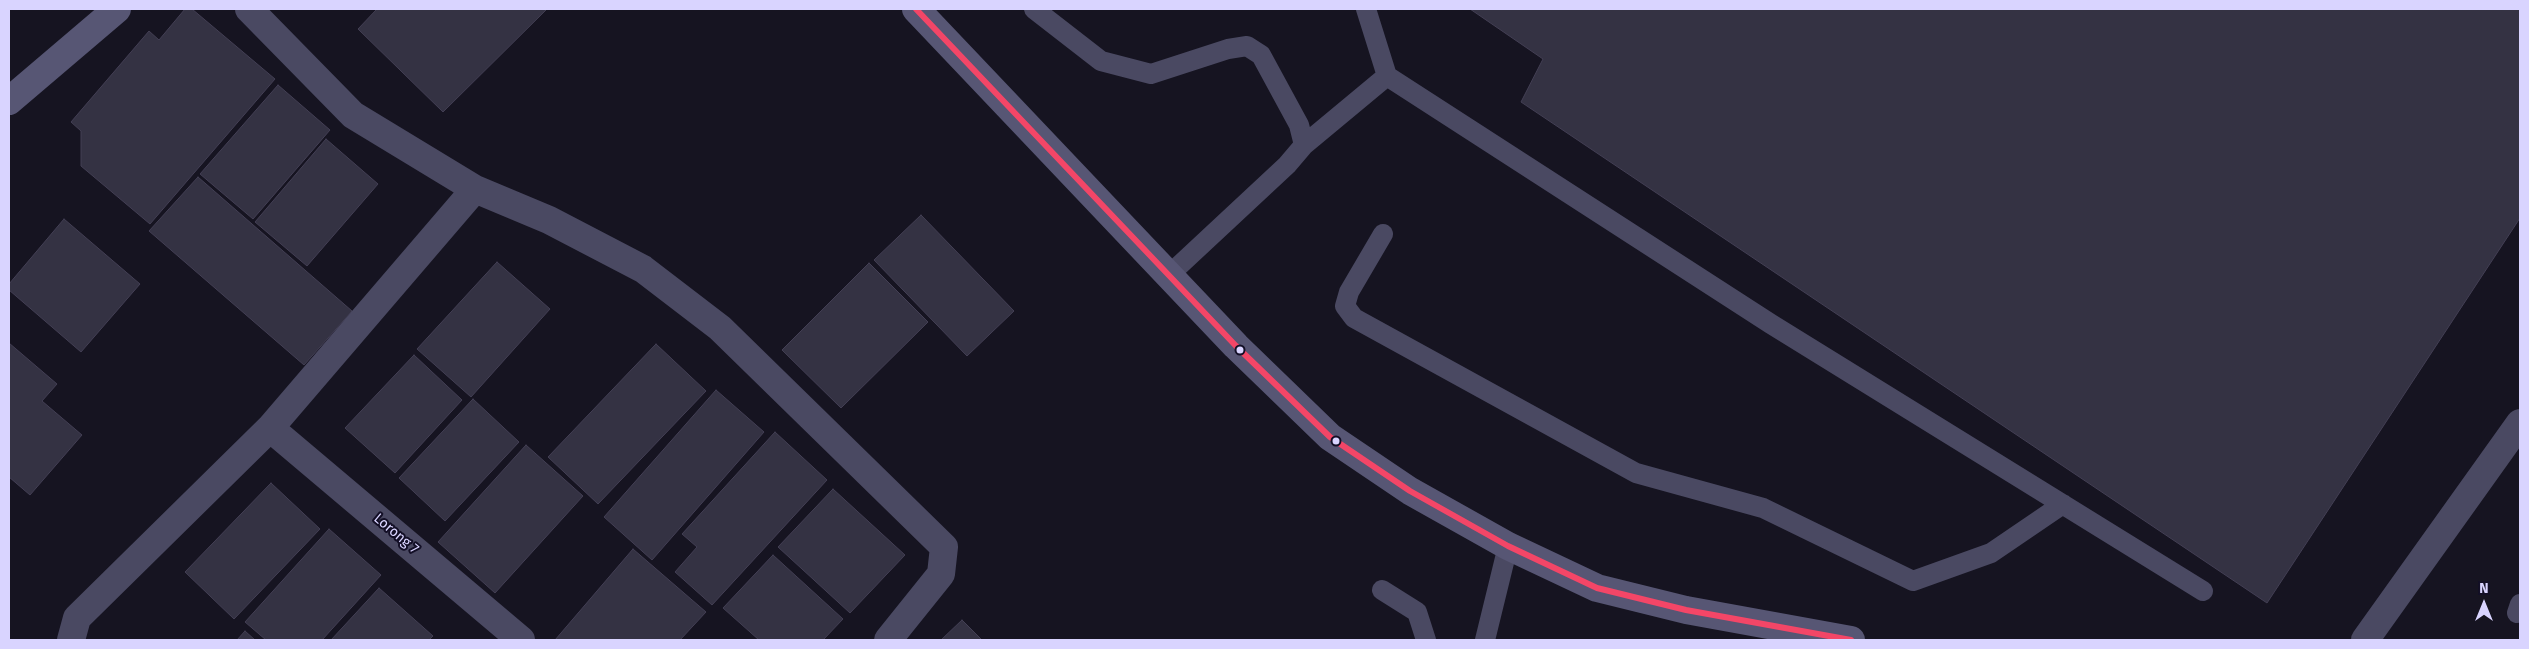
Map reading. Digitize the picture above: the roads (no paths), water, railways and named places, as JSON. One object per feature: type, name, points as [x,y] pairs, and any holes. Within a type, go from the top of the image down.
[{"type":"street","points":[[9,101],[116,9]]},
{"type":"street","points":[[249,9],[353,114],[475,189],[549,220],[642,268],[720,328],[944,547],[941,574],[888,640]]},
{"type":"street","points":[[916,9],[1236,346],[1330,437],[1410,491],[1508,546],[1597,588],[1686,610],[1851,640]]},
{"type":"street","points":[[71,640],[77,618],[270,428],[475,189]]},
{"type":"street","points":[[2365,640],[2520,423]]},
{"type":"street","name":"Lorong 7","points":[[270,428],[521,640]]},
{"type":"lane","points":[[1034,9],[1101,61],[1151,74],[1228,49],[1247,46],[1261,55],[1299,125],[1304,144]]},
{"type":"lane","points":[[1366,9],[1387,76],[1771,324],[2203,591]]},
{"type":"lane","points":[[1169,275],[1287,165],[1304,144],[1387,76]]},
{"type":"lane","points":[[1383,234],[1350,292],[1345,306],[1354,318],[1636,473],[1763,508],[1913,581],[1991,554],[2063,504]]},
{"type":"lane","points":[[1485,640],[1508,546]]},
{"type":"lane","points":[[1382,590],[1417,612],[1426,640]]}]
